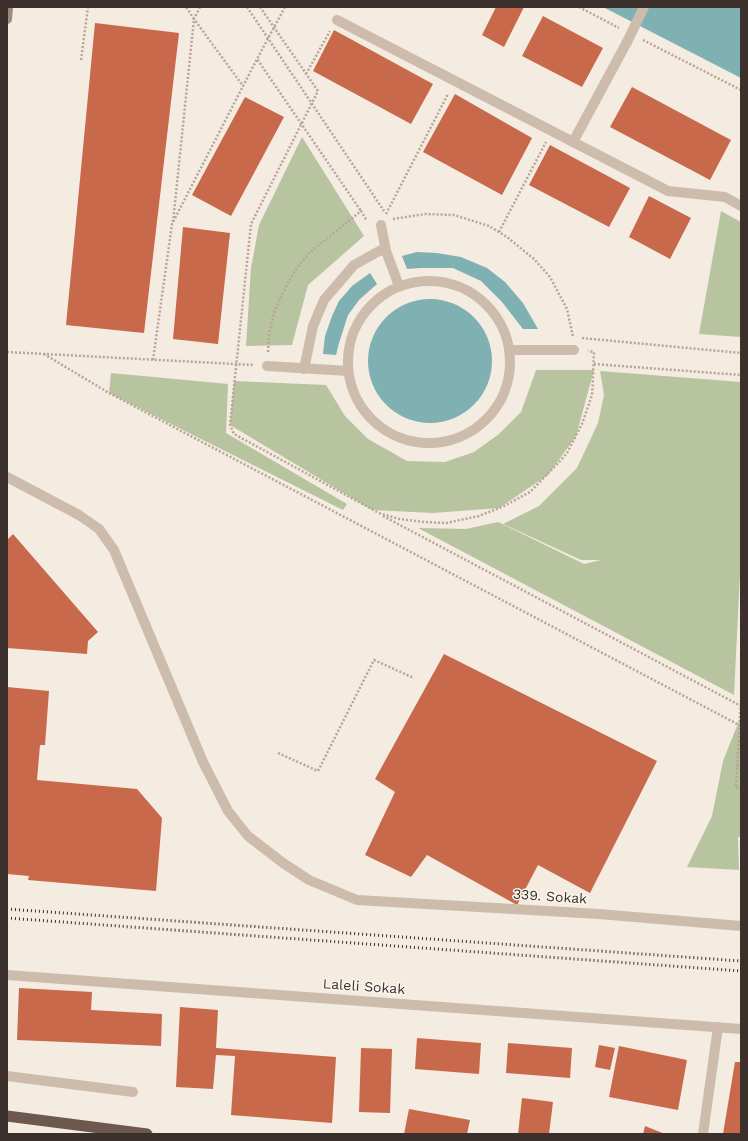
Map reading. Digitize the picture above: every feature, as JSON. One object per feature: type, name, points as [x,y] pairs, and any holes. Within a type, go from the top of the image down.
[{"type":"highway","points":[[7,1116],[147,1134]]},
{"type":"main road","points":[[7,19],[8,7]]},
{"type":"street","points":[[573,142],[627,42],[644,7]]},
{"type":"street","points":[[337,20],[668,191],[725,198],[741,206]]},
{"type":"street","points":[[381,225],[386,251],[399,286]]},
{"type":"street","points":[[304,369],[313,326],[324,300],[354,265],[381,250],[386,251]]},
{"type":"street","points":[[425,281],[452,284],[477,296],[496,315],[508,340],[509,350],[511,367],[505,393],[490,416],[470,433],[444,442],[418,443],[392,434],[376,423],[371,419],[356,397],[348,371],[349,345],[359,320],[376,300],[399,286],[425,281]]},
{"type":"street","points":[[509,350],[574,350]]},
{"type":"street","points":[[267,366],[348,371]]},
{"type":"street","name":"339. Sokak","points":[[7,477],[79,515],[99,529],[114,550],[203,762],[228,811],[248,836],[283,863],[309,880],[356,900],[599,914],[741,926]]},
{"type":"street","name":"Laleli Sokak","points":[[7,975],[741,1029]]},
{"type":"street","points":[[703,1134],[718,1027]]},
{"type":"street","points":[[7,1076],[133,1092]]},
{"type":"path","points":[[81,60],[88,7]]},
{"type":"path","points":[[186,7],[243,86]]},
{"type":"path","points":[[153,360],[172,224],[194,19],[200,7]]},
{"type":"path","points":[[247,7],[386,214]]},
{"type":"path","points":[[260,7],[318,91],[251,224],[230,425],[234,434],[741,706]]},
{"type":"path","points":[[172,224],[285,7]]},
{"type":"path","points":[[579,7],[621,29]]},
{"type":"path","points":[[306,74],[337,20]]},
{"type":"path","points":[[642,40],[741,90]]},
{"type":"path","points":[[257,59],[361,211]]},
{"type":"path","points":[[381,225],[455,81]]},
{"type":"path","points":[[499,232],[552,131]]},
{"type":"path","points":[[573,338],[741,353]]},
{"type":"path","points":[[379,513],[399,519],[446,523],[479,516],[504,506],[530,492],[567,453],[582,424],[592,395],[594,352]]},
{"type":"path","points":[[44,354],[104,391],[740,726]]},
{"type":"path","points":[[594,364],[741,375]]},
{"type":"path","points":[[278,754],[318,771],[374,660],[414,678]]},
{"type":"path","points":[[741,700],[736,787],[741,790]]},
{"type":"path","points":[[737,766],[741,768]]},
{"type":"green space","points":[[302,137],[364,236],[308,285],[292,345],[246,346],[251,268],[259,225]]},
{"type":"green space","points":[[721,211],[741,222],[741,337],[699,334]]},
{"type":"green space","points":[[536,370],[594,370],[576,436],[548,475],[499,508],[433,513],[372,510],[230,425],[234,381],[326,385],[345,416],[368,439],[407,461],[445,462],[474,452],[499,434],[521,412]]},
{"type":"green space","points":[[600,371],[741,382],[741,554],[734,695],[418,528],[466,529],[498,522],[584,564],[601,560],[581,560],[503,524],[539,506],[577,468],[598,423],[604,395]]},
{"type":"green space","points":[[111,373],[228,384],[226,433],[347,504],[343,510],[109,393]]},
{"type":"green space","points":[[741,716],[741,837],[738,837],[739,870],[687,867],[712,816],[723,761]]},
{"type":"water","points":[[603,7],[741,7],[741,78]]},
{"type":"water","points":[[417,252],[437,253],[461,257],[487,268],[505,282],[523,303],[538,329],[523,329],[502,302],[481,281],[453,268],[407,269],[402,256]]},
{"type":"water","points":[[370,273],[377,284],[359,300],[348,315],[336,355],[323,354],[325,336],[339,301],[352,286]]},
{"type":"water","points":[[430,299],[442,300],[454,304],[464,309],[474,317],[482,327],[487,337],[491,349],[491,373],[487,385],[482,395],[474,405],[464,413],[454,418],[442,422],[430,423],[418,422],[406,418],[396,413],[386,405],[378,395],[373,385],[369,373],[368,361],[369,349],[373,337],[378,327],[386,317],[396,309],[406,304],[418,300]]},
{"type":"building","points":[[496,7],[524,7],[504,47],[482,35]]},
{"type":"building","points":[[543,16],[603,48],[582,87],[522,56]]},
{"type":"building","points":[[95,23],[179,33],[144,333],[66,325]]},
{"type":"building","points":[[334,30],[433,84],[411,124],[313,71]]},
{"type":"building","points":[[632,87],[731,140],[710,180],[610,127]]},
{"type":"building","points":[[455,94],[532,138],[502,195],[423,152]]},
{"type":"building","points":[[245,97],[284,117],[231,216],[192,195]]},
{"type":"building","points":[[550,145],[630,188],[609,227],[529,185]]},
{"type":"building","points":[[649,196],[691,218],[670,259],[629,237]]},
{"type":"building","points":[[183,227],[230,233],[218,344],[173,339]]},
{"type":"building","points":[[13,534],[98,632],[88,641],[87,654],[7,648],[7,540]]},
{"type":"building","points":[[444,654],[657,761],[590,893],[538,865],[517,905],[427,855],[411,877],[365,855],[395,792],[375,779]]},
{"type":"building","points":[[7,687],[49,691],[45,745],[40,745],[37,780],[137,789],[162,818],[156,891],[28,880],[29,876],[7,874]]},
{"type":"building","points":[[19,988],[92,992],[91,1010],[162,1014],[161,1046],[17,1040]]},
{"type":"building","points":[[180,1007],[218,1010],[216,1048],[336,1057],[332,1123],[231,1115],[235,1056],[216,1055],[213,1089],[176,1087]]},
{"type":"building","points":[[417,1038],[481,1043],[479,1074],[415,1069]]},
{"type":"building","points":[[508,1043],[572,1048],[570,1078],[506,1073]]},
{"type":"building","points":[[599,1045],[615,1048],[610,1070],[595,1067]]},
{"type":"building","points":[[619,1046],[687,1060],[678,1110],[609,1097]]},
{"type":"building","points":[[361,1048],[392,1049],[390,1113],[359,1112]]},
{"type":"building","points":[[735,1062],[741,1062],[741,1134],[723,1134]]},
{"type":"building","points":[[522,1098],[553,1102],[549,1134],[518,1134]]},
{"type":"building","points":[[409,1109],[470,1120],[467,1134],[404,1134]]},
{"type":"building","points":[[645,1126],[665,1134],[643,1134]]},
{"type":"railway","points":[[7,909],[741,961]]},
{"type":"railway","points":[[7,918],[741,971]]}]
